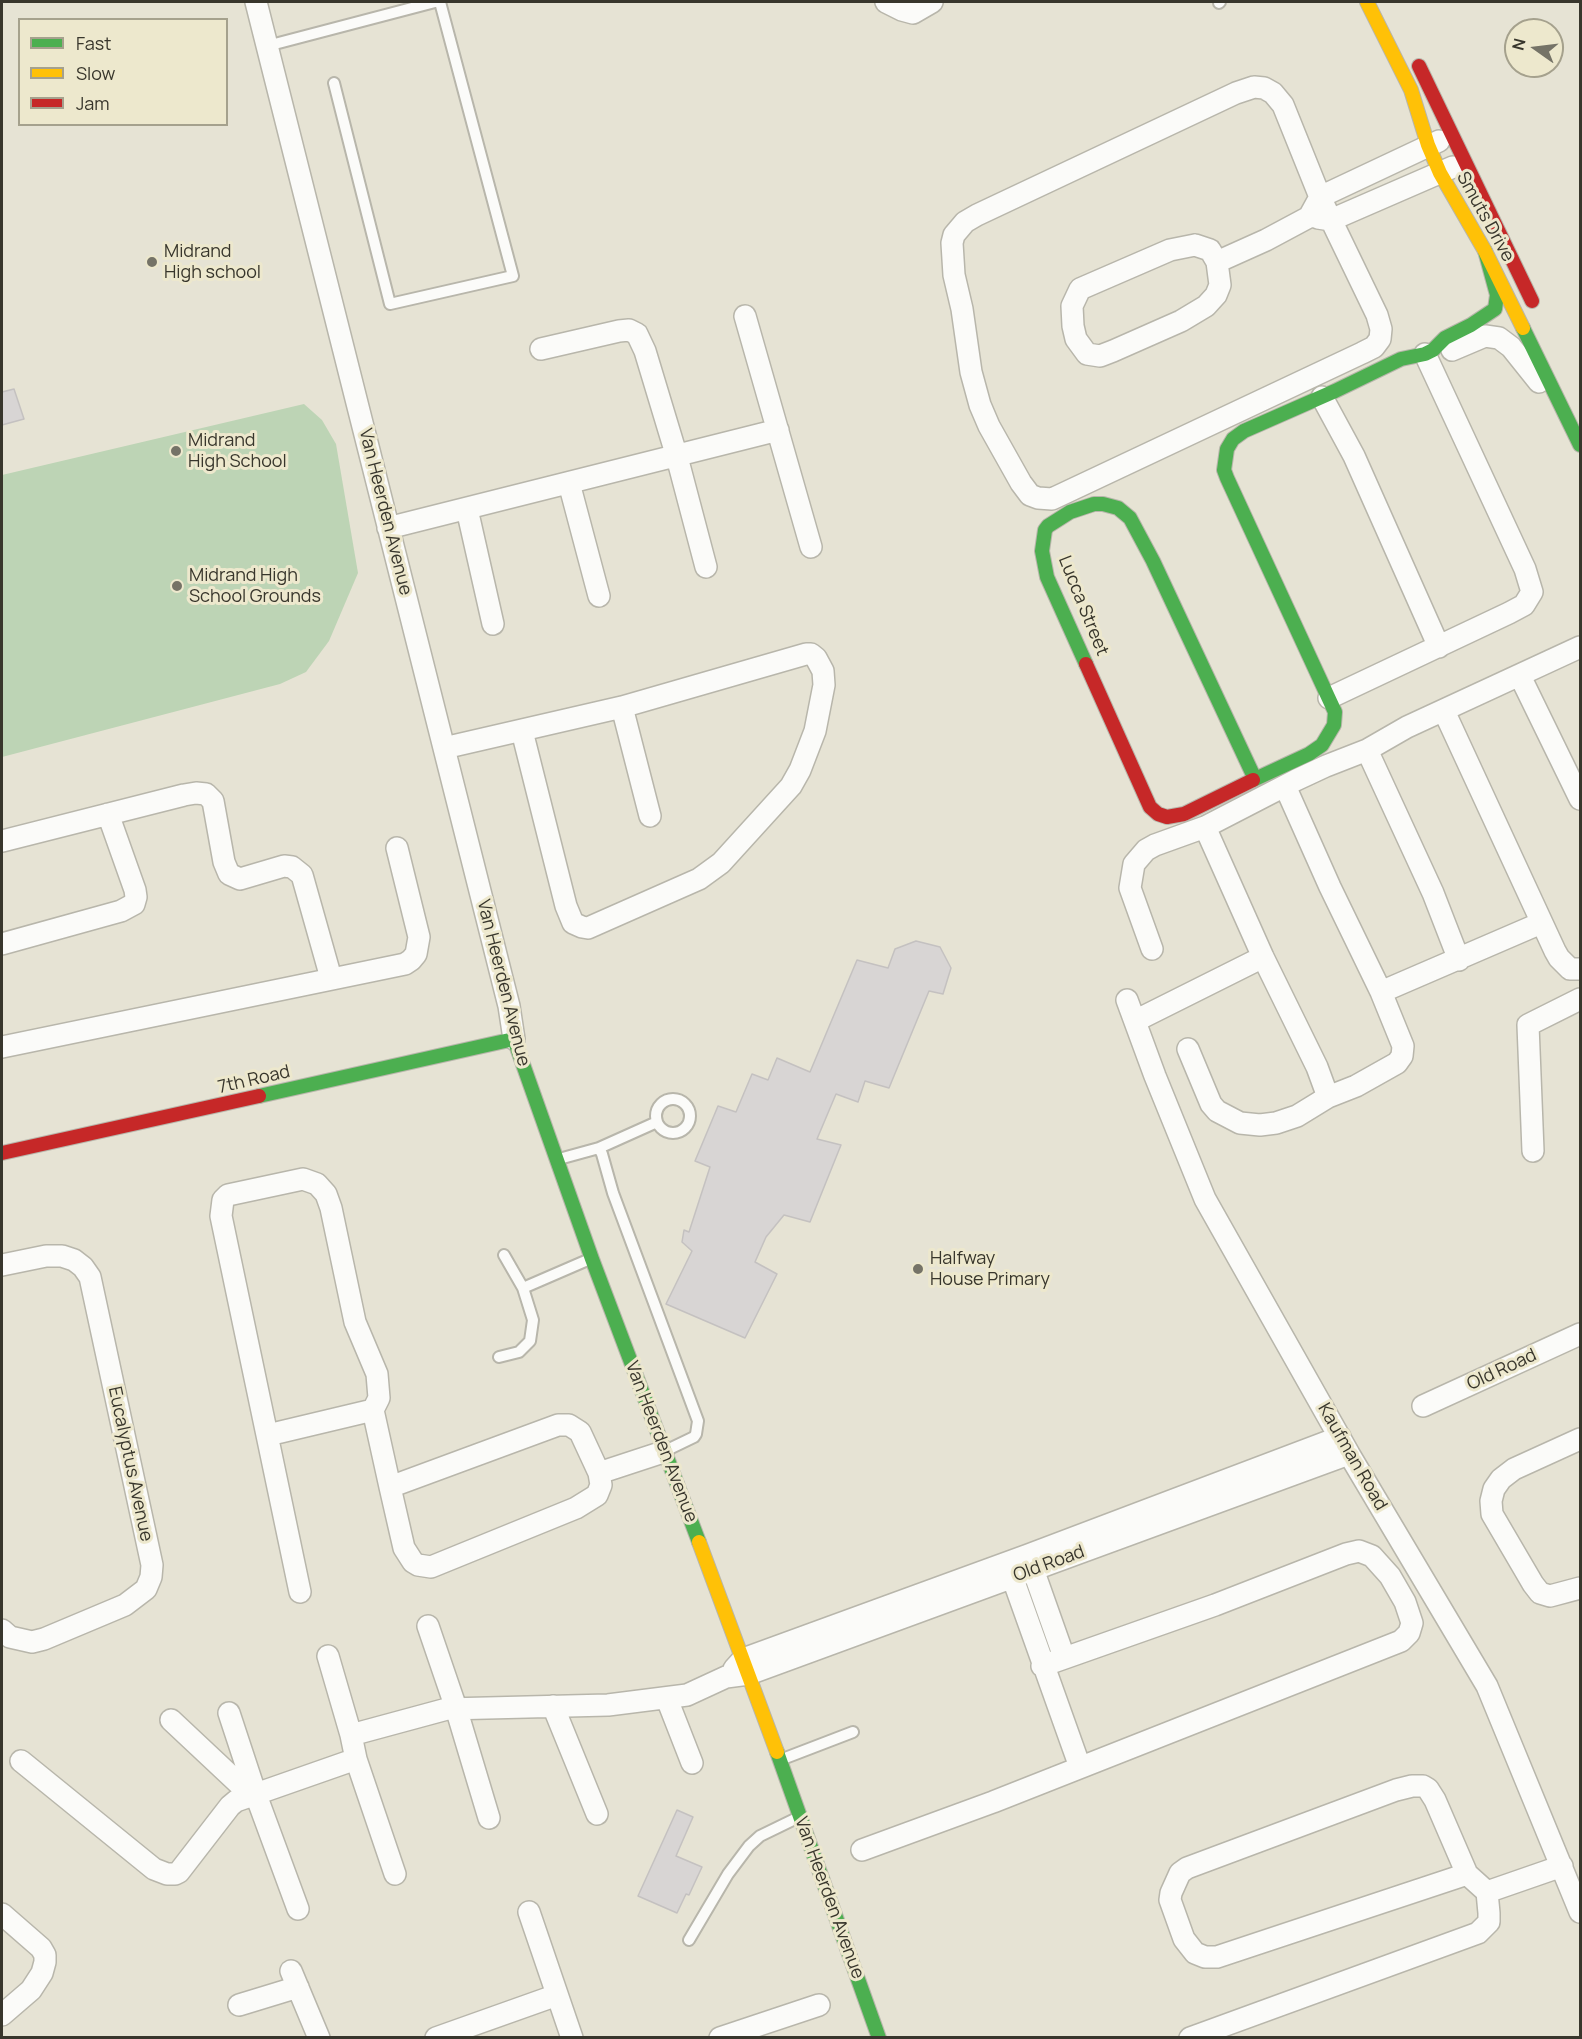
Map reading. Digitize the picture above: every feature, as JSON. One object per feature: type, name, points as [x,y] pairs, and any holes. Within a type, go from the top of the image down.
[{"type":"street","name":"Van Heerden Avenue","points":[[256,2],[509,1006],[514,1040],[663,1452],[746,1667],[879,2037]]},
{"type":"street","points":[[886,2],[914,13],[932,2]]},
{"type":"street","name":"Smuts Drive","points":[[1367,2],[1411,90],[1428,145],[1440,173],[1485,251],[1581,445]]},
{"type":"street","name":"Smuts Drive","points":[[1412,52],[1537,310]]},
{"type":"street","points":[[1254,87],[1264,88],[1273,93],[1283,105],[1331,220],[1379,322],[1381,335],[1374,347],[1052,499],[1030,495],[989,426],[980,405],[971,372],[952,258],[952,243],[959,228],[977,215],[1236,93],[1254,87]]},
{"type":"street","points":[[1217,262],[1309,217],[1320,197],[1428,145],[1453,136]]},
{"type":"street","points":[[1309,217],[1331,220],[1466,161]]},
{"type":"street","points":[[1195,245],[1206,248],[1210,250],[1217,262],[1220,285],[1216,295],[1206,306],[1181,321],[1100,356],[1087,354],[1076,339],[1072,313],[1074,299],[1080,289],[1181,246],[1195,245]]},
{"type":"street","points":[[1429,352],[1445,338],[1495,309],[1497,296],[1485,251]]},
{"type":"street","points":[[745,316],[811,547]]},
{"type":"street","points":[[1485,316],[1492,337]]},
{"type":"street","points":[[541,349],[618,331],[629,330],[637,334],[645,351],[706,567]]},
{"type":"street","points":[[1255,778],[1295,762],[1322,745],[1334,725],[1335,716],[1329,698],[1224,470],[1227,449],[1238,435],[1401,359],[1429,352],[1445,352],[1485,336],[1499,338],[1511,347],[1535,375],[1571,426]]},
{"type":"street","points":[[1329,698],[1481,628],[1524,605],[1532,592],[1525,568],[1429,352]]},
{"type":"street","points":[[1322,397],[1354,456],[1439,647]]},
{"type":"street","points":[[388,528],[778,430]]},
{"type":"street","points":[[569,483],[599,596]]},
{"type":"street","name":"Lucca Street","points":[[1094,504],[1118,508],[1130,518],[1153,561],[1255,778],[1177,817],[1158,814],[1150,807],[1047,577],[1042,551],[1048,526],[1070,512],[1094,504]]},
{"type":"street","points":[[467,509],[494,624]]},
{"type":"street","points":[[1152,949],[1130,888],[1134,864],[1146,850],[1205,827],[1326,766],[1367,750],[1407,727],[1581,647]]},
{"type":"street","points":[[444,748],[622,707],[806,654],[811,654],[816,658],[824,671],[824,686],[815,731],[801,770],[791,786],[721,863],[699,879],[588,928],[573,922],[566,906],[522,731]]},
{"type":"street","points":[[1520,676],[1581,799]]},
{"type":"street","points":[[622,707],[650,816]]},
{"type":"street","points":[[1444,711],[1559,958],[1570,969],[1581,969]]},
{"type":"street","points":[[1367,750],[1433,893],[1458,960]]},
{"type":"street","points":[[1188,1049],[1211,1104],[1217,1111],[1240,1123],[1260,1125],[1276,1123],[1297,1116],[1328,1097],[1356,1086],[1400,1061],[1403,1046],[1381,992],[1330,887],[1285,786]]},
{"type":"street","points":[[2,841],[184,795],[202,794],[210,797],[214,807],[224,862],[229,874],[240,879],[288,866],[299,871],[304,878],[330,978]]},
{"type":"street","points":[[2,944],[121,911],[134,904],[135,890],[108,814]]},
{"type":"street","points":[[1205,827],[1263,957],[1317,1067],[1328,1097]]},
{"type":"street","points":[[2,1047],[405,964],[416,954],[419,937],[397,848]]},
{"type":"street","points":[[1381,992],[1541,922]]},
{"type":"street","points":[[1135,1021],[1263,957]]},
{"type":"street","points":[[1533,1151],[1528,1024],[1581,999]]},
{"type":"street","name":"Kaufman Road","points":[[1127,1000],[1204,1199],[1344,1445],[1487,1686],[1581,1912]]},
{"type":"street","name":"7th Road","points":[[2,1153],[514,1040]]},
{"type":"street","points":[[300,1592],[221,1216],[223,1200],[228,1195],[303,1179],[317,1184],[326,1194],[355,1322],[377,1374],[379,1398],[373,1410],[390,1487],[404,1548],[413,1562],[431,1567],[588,1502],[600,1491],[599,1473],[580,1432],[569,1425],[558,1425],[390,1487]]},
{"type":"street","name":"Eucalyptus Avenue","points":[[2,1265],[46,1256],[62,1256],[74,1260],[90,1277],[152,1565],[151,1577],[146,1588],[125,1605],[32,1642],[10,1637],[2,1630]]},
{"type":"street","name":"Old Road","points":[[1423,1406],[1581,1334]]},
{"type":"street","points":[[268,1435],[373,1410]]},
{"type":"street","points":[[1581,1439],[1514,1469],[1501,1479],[1494,1489],[1491,1501],[1492,1514],[1540,1593],[1550,1596],[1581,1588]]},
{"type":"street","name":"Old Road","points":[[351,1735],[440,1710],[456,1708],[608,1705],[687,1695],[746,1667],[1344,1445]]},
{"type":"street","points":[[599,1473],[663,1452]]},
{"type":"street","points":[[862,1850],[1401,1641],[1409,1634],[1412,1623],[1405,1602],[1390,1576],[1372,1556],[1359,1551],[1042,1666]]},
{"type":"street","points":[[1030,1562],[1064,1657]]},
{"type":"street","points":[[1009,1570],[1080,1767]]},
{"type":"street","points":[[428,1626],[456,1708],[489,1818]]},
{"type":"street","points":[[328,1656],[356,1759],[395,1874]]},
{"type":"street","points":[[667,1699],[692,1763]]},
{"type":"street","points":[[553,1706],[597,1814]]},
{"type":"street","points":[[230,1713],[254,1795],[298,1910]]},
{"type":"street","points":[[171,1720],[254,1795]]},
{"type":"street","points":[[21,1761],[154,1869],[167,1874],[175,1874],[179,1872],[232,1803],[243,1797],[356,1759]]},
{"type":"street","points":[[1190,2037],[1478,1933],[1489,1922],[1487,1892],[1467,1874],[1431,1793],[1423,1786],[1396,1790],[1187,1868],[1180,1873],[1170,1900],[1189,1947],[1195,1953],[1205,1957],[1217,1957],[1467,1874]]},
{"type":"street","points":[[1487,1892],[1562,1866]]},
{"type":"street","points":[[529,1912],[572,2037]]},
{"type":"street","points":[[2,1914],[41,1948],[45,1955],[42,1973],[31,1990],[2,2015]]},
{"type":"street","points":[[239,2005],[294,1979],[319,2037]]},
{"type":"street","points":[[436,2037],[557,1995]]},
{"type":"street","points":[[720,2037],[819,2006]]},
{"type":"lane","points":[[267,46],[435,2]]},
{"type":"lane","points":[[334,83],[390,304],[513,276],[440,2]]},
{"type":"lane","points":[[556,1160],[599,1148],[657,1122]]},
{"type":"lane","points":[[599,1148],[613,1193],[698,1421],[694,1437],[663,1452]]},
{"type":"lane","points":[[499,1357],[519,1352],[530,1341],[533,1320],[523,1288],[504,1255]]},
{"type":"lane","points":[[523,1288],[592,1259]]},
{"type":"lane","points":[[780,1760],[853,1732]]},
{"type":"lane","points":[[689,1940],[728,1874],[748,1846],[760,1836],[800,1817]]},
{"type":"green space","name":"Midrand High School Grounds","points":[[304,404],[322,420],[336,444],[358,573],[329,641],[306,672],[280,684],[2,757],[2,475]]},
{"type":"building","points":[[14,389],[24,419],[2,425],[2,392]]},
{"type":"building","points":[[916,941],[940,947],[951,968],[943,994],[929,991],[889,1088],[865,1081],[858,1102],[836,1094],[817,1139],[841,1145],[810,1222],[784,1215],[766,1237],[755,1262],[777,1274],[745,1338],[666,1304],[692,1251],[682,1242],[684,1230],[689,1232],[710,1167],[695,1161],[718,1106],[736,1112],[752,1074],[768,1080],[777,1058],[810,1072],[857,960],[888,968],[895,949]]},
{"type":"building","points":[[677,1810],[693,1817],[676,1856],[702,1867],[689,1895],[686,1894],[677,1913],[638,1896]]},
{"type":"traffic: fast","points":[[1253,780],[1309,754],[1322,745],[1334,725],[1335,712],[1227,478],[1224,470],[1227,449],[1233,439],[1244,431],[1401,359],[1425,354],[1433,350],[1445,338],[1495,309],[1497,295],[1485,251]]},
{"type":"traffic: fast","points":[[1523,328],[1580,445]]},
{"type":"traffic: fast","points":[[1086,664],[1047,577],[1042,551],[1045,530],[1048,526],[1070,512],[1094,504],[1103,504],[1118,508],[1130,518],[1153,561],[1255,779]]},
{"type":"traffic: fast","points":[[259,1096],[514,1039],[592,1259],[699,1542]]},
{"type":"traffic: fast","points":[[777,1752],[879,2038]]},
{"type":"traffic: slow","points":[[1367,2],[1411,90],[1428,145],[1440,173],[1485,251],[1523,328]]},
{"type":"traffic: slow","points":[[699,1542],[777,1752]]},
{"type":"traffic: jam","points":[[1419,66],[1532,301]]},
{"type":"traffic: jam","points":[[1086,664],[1150,807],[1158,814],[1167,817],[1184,814],[1253,780]]},
{"type":"traffic: jam","points":[[2,1153],[259,1096]]},
{"type":"place","name":"Midrand High school","points":[[152,262]]},
{"type":"place","name":"Midrand High School","points":[[176,451]]},
{"type":"place","name":"Midrand High School Grounds","points":[[177,586]]},
{"type":"place","name":"Halfway House Primary","points":[[918,1269]]}]
